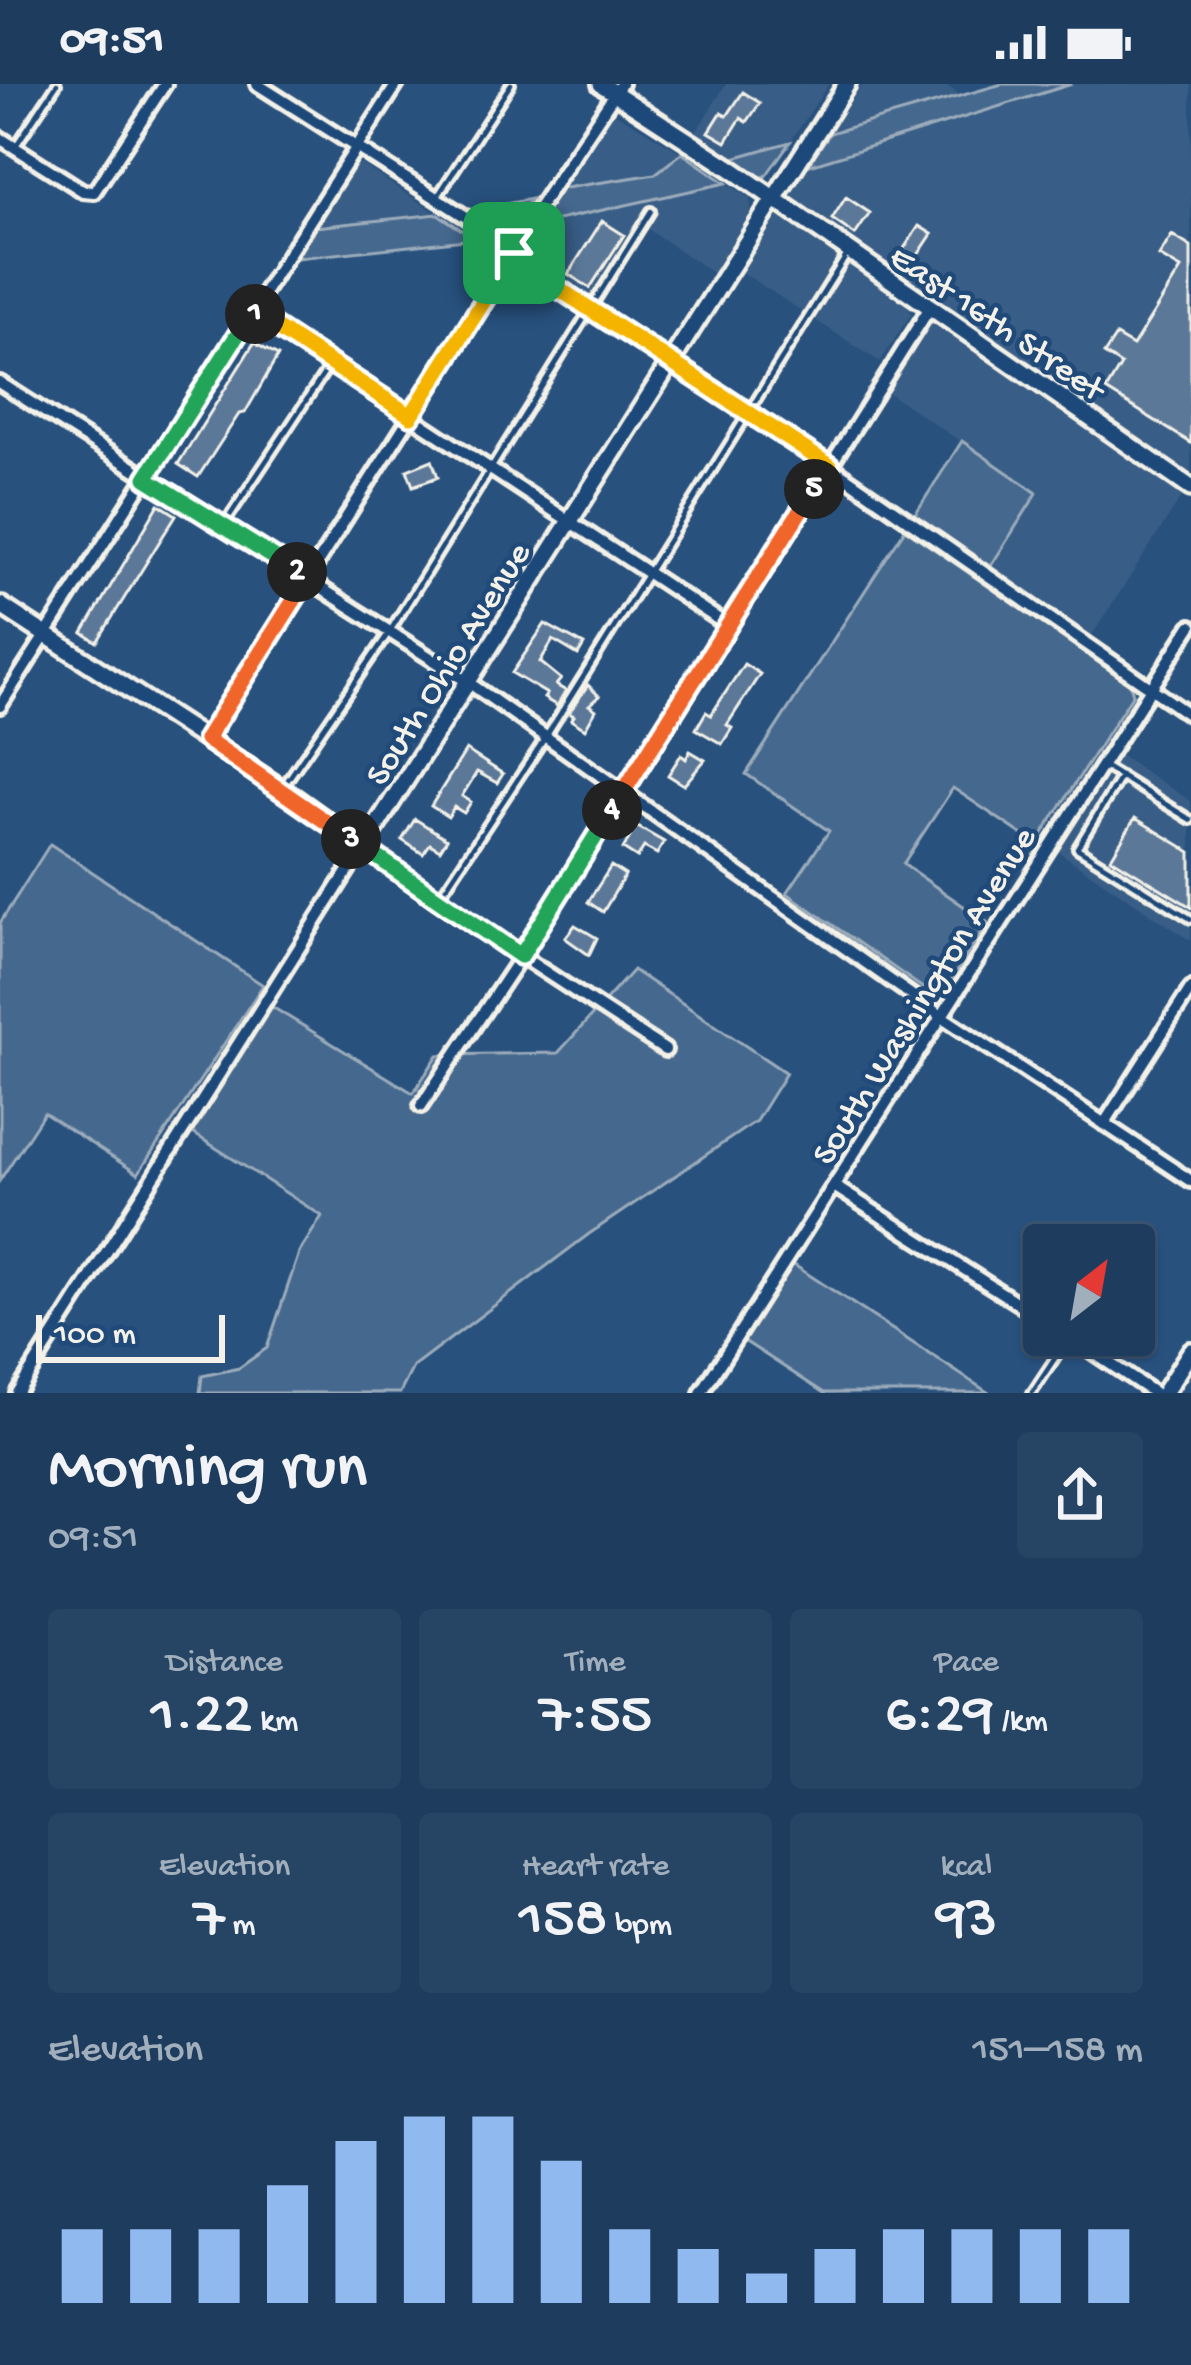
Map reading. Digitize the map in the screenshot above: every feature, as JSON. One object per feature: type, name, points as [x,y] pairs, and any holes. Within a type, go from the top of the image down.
[{"type":"street","points":[[0,138],[90,194],[165,84]]},
{"type":"street","points":[[257,84],[436,199],[590,309],[830,466],[1191,716]]},
{"type":"street","points":[[0,706],[397,84]]},
{"type":"street","name":"South Ohio Avenue","points":[[17,1393],[847,84]]},
{"type":"street","points":[[206,739],[514,253],[612,87]]},
{"type":"street","name":"East 16th Street","points":[[612,87],[1191,488]]},
{"type":"street","points":[[421,1106],[521,956],[929,309]]},
{"type":"street","points":[[252,312],[727,625]]},
{"type":"street","points":[[0,382],[468,682],[941,1016],[1191,1180]]},
{"type":"street","points":[[0,605],[282,789],[437,901],[665,1050]]},
{"type":"street","name":"South Washington Avenue","points":[[701,1393],[1191,626]]},
{"type":"street","points":[[1104,1124],[1191,988]]},
{"type":"street","points":[[834,1186],[1023,1307]]},
{"type":"street","points":[[1164,1393],[1191,1351]]},
{"type":"street","points":[[1098,1356],[1154,1393]]},
{"type":"lane","points":[[15,148],[57,84]]},
{"type":"lane","points":[[275,97],[284,84]]},
{"type":"lane","points":[[436,199],[512,84]]},
{"type":"lane","points":[[282,789],[390,631],[651,211]]},
{"type":"lane","points":[[437,901],[547,735],[848,253]]},
{"type":"lane","points":[[223,526],[331,363]]},
{"type":"lane","points":[[1102,765],[1191,820]]},
{"type":"lane","points":[[1121,776],[1077,848],[1191,919]]},
{"type":"lane","points":[[1032,1393],[1055,1356]]},
{"type":"shaded area","points":[[726,84],[829,84],[790,142],[733,158],[695,133]]},
{"type":"shaded area","points":[[863,84],[944,84],[963,97],[830,133]]},
{"type":"shaded area","points":[[1002,84],[1072,84],[807,166],[830,133]]},
{"type":"shaded area","points":[[1072,84],[1191,84],[1191,478],[791,200],[790,192],[807,166]]},
{"type":"shaded area","points":[[616,113],[682,153],[655,174],[559,189],[607,117]]},
{"type":"shaded area","points":[[790,142],[765,177],[733,158]]},
{"type":"shaded area","points":[[682,153],[726,183],[535,225],[559,189],[655,174]]},
{"type":"shaded area","points":[[355,163],[438,214],[306,228],[347,167]]},
{"type":"shaded area","points":[[726,183],[750,198],[751,208],[713,273],[643,226],[594,301],[527,254],[524,242],[535,225]]},
{"type":"shaded area","points":[[531,199],[505,232],[464,212]]},
{"type":"shaded area","points":[[438,214],[475,239],[288,259],[306,228]]},
{"type":"shaded area","points":[[774,216],[908,306],[911,314],[880,362],[735,268]]},
{"type":"shaded area","points":[[932,324],[1185,492],[1091,637],[989,569],[1037,493],[881,388],[923,326]]},
{"type":"shaded area","points":[[962,441],[1037,493],[989,569],[912,519]]},
{"type":"shaded area","points":[[905,529],[1130,684],[1133,694],[1036,844],[953,788],[903,864],[988,923],[942,994],[934,996],[787,893],[829,831],[746,774]]},
{"type":"shaded area","points":[[1113,751],[1191,801],[1191,941],[1051,847]]},
{"type":"shaded area","points":[[50,844],[263,985],[138,1174],[44,1113],[0,1180],[0,923]]},
{"type":"shaded area","points":[[633,970],[786,1073],[756,1121],[589,1234],[413,1367],[400,1393],[200,1393],[202,1376],[239,1368],[267,1348],[299,1253],[322,1216],[185,1128],[264,1002],[413,1093],[438,1055],[558,1053]]},
{"type":"shaded area","points":[[788,1261],[989,1393],[824,1393],[738,1337]]},
{"type":"building","points":[[743,92],[760,103],[747,122],[741,118],[726,142],[709,132]]},
{"type":"building","points":[[846,197],[870,213],[855,235],[832,219]]},
{"type":"building","points":[[602,221],[624,235],[590,288],[568,274]]},
{"type":"building","points":[[919,226],[932,234],[916,258],[903,250]]},
{"type":"building","points":[[1172,235],[1191,247],[1191,443],[1106,390],[1121,365],[1104,354],[1116,336],[1133,346],[1181,269],[1159,256]]},
{"type":"building","points":[[254,343],[278,356],[245,413],[239,414],[198,477],[178,464]]},
{"type":"building","points":[[432,460],[438,477],[413,486],[407,470]]},
{"type":"building","points":[[159,504],[176,515],[97,642],[83,633]]},
{"type":"building","points":[[545,624],[584,645],[578,655],[553,640],[540,662],[561,679],[556,685],[566,691],[557,706],[544,698],[547,694],[512,673]]},
{"type":"building","points":[[744,664],[760,674],[727,725],[732,728],[722,744],[696,729],[706,712],[711,715]]},
{"type":"building","points":[[588,685],[599,696],[589,705],[596,710],[585,729],[569,713]]},
{"type":"building","points":[[466,750],[503,774],[497,783],[477,772],[462,796],[471,802],[464,813],[454,807],[448,817],[431,806]]},
{"type":"building","points":[[690,751],[705,760],[684,785],[668,775],[681,755],[686,759]]},
{"type":"building","points":[[1135,818],[1191,852],[1191,907],[1111,858]]},
{"type":"building","points":[[415,819],[447,839],[440,850],[430,844],[423,854],[402,840]]},
{"type":"building","points":[[636,826],[664,842],[657,854],[644,847],[637,858],[623,849]]},
{"type":"building","points":[[611,866],[625,875],[603,912],[588,902]]},
{"type":"building","points":[[575,925],[597,938],[589,955],[565,938]]},
{"type":"route","points":[[514,253],[550,283],[830,466],[521,956],[206,739],[308,578],[146,478],[252,312],[411,416],[514,253]]}]
